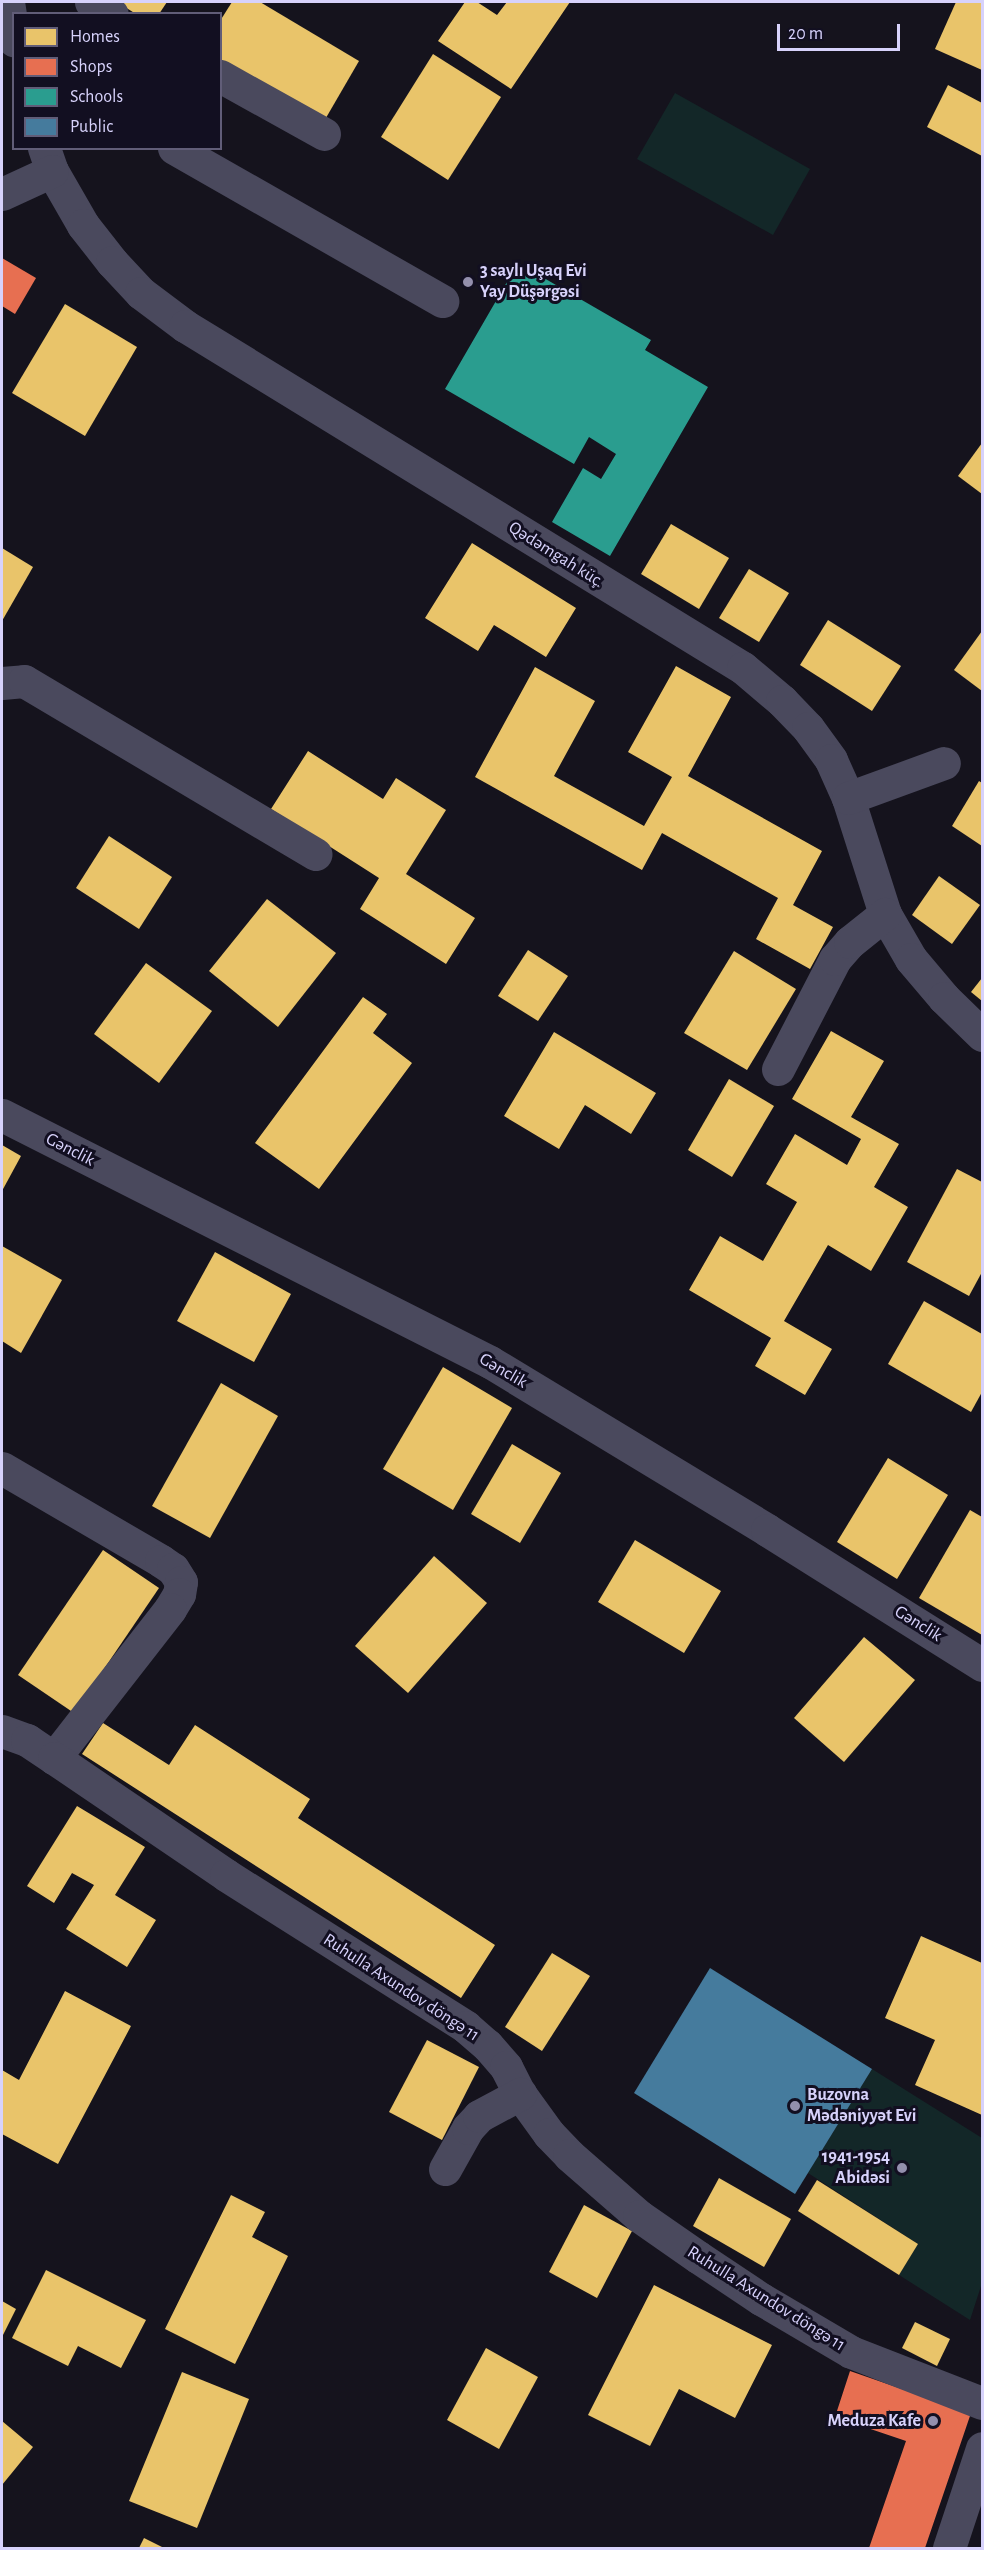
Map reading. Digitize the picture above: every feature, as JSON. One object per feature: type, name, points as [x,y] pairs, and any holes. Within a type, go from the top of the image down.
[{"type":"street","points":[[8,2],[12,28]]},
{"type":"street","points":[[91,2],[108,12]]},
{"type":"street","points":[[222,76],[324,134]]},
{"type":"street","points":[[178,150],[442,301]]},
{"type":"street","points":[[2,194],[48,160]]},
{"type":"street","name":"Qədəmgah küç.","points":[[48,160],[83,225],[112,262],[141,293],[185,326],[743,668],[808,728],[831,760],[848,798],[885,914],[911,959],[944,998],[982,1035]]},
{"type":"street","points":[[2,683],[24,681],[315,854]]},
{"type":"street","points":[[848,798],[944,763]]},
{"type":"street","points":[[778,1069],[836,959],[850,942],[885,914]]},
{"type":"street","name":"Gənclik","points":[[2,1115],[490,1362],[777,1536],[982,1665]]},
{"type":"street","points":[[2,1468],[167,1565],[173,1569],[181,1582],[179,1594],[170,1609],[54,1758]]},
{"type":"street","name":"Ruhulla Axundov döngə 11","points":[[2,1731],[27,1740],[226,1875],[466,2027],[487,2045],[506,2067],[520,2094],[549,2134],[569,2155],[639,2216],[698,2258],[761,2299],[851,2352],[982,2403]]},
{"type":"street","points":[[445,2169],[468,2128],[479,2116],[520,2094]]},
{"type":"street","points":[[949,2548],[982,2448]]},
{"type":"green space","points":[[675,93],[810,169],[773,235],[637,159]]},
{"type":"green space","points":[[872,2069],[982,2138],[982,2283],[970,2320],[899,2275],[918,2244],[808,2173]]},
{"type":"building: Homes","points":[[117,2],[167,2],[160,12],[133,12]]},
{"type":"building: Homes","points":[[232,2],[260,2],[359,61],[323,123],[222,62],[222,18]]},
{"type":"building: Homes","points":[[465,2],[477,2],[497,15],[507,2],[570,2],[511,89],[438,41]]},
{"type":"building: Homes","points":[[956,2],[982,2],[982,70],[935,49]]},
{"type":"building: Homes","points":[[433,54],[501,97],[448,180],[381,137]]},
{"type":"building: Homes","points":[[948,85],[982,103],[982,156],[927,127]]},
{"type":"building: Homes","points":[[65,304],[137,347],[85,436],[12,393]]},
{"type":"building: Homes","points":[[982,443],[982,494],[958,476]]},
{"type":"building: Homes","points":[[671,524],[729,558],[699,609],[641,574]]},
{"type":"building: Homes","points":[[472,543],[576,608],[546,657],[494,625],[478,651],[425,618]]},
{"type":"building: Homes","points":[[2,548],[33,567],[2,621]]},
{"type":"building: Homes","points":[[749,569],[789,593],[759,642],[719,618]]},
{"type":"building: Homes","points":[[828,620],[901,666],[872,711],[800,665]]},
{"type":"building: Homes","points":[[982,631],[982,691],[954,670]]},
{"type":"building: Homes","points":[[676,666],[731,697],[688,776],[822,851],[793,905],[833,927],[810,969],[756,939],[778,898],[662,833],[642,870],[475,777],[535,667],[595,701],[554,776],[644,826],[672,777],[628,752]]},
{"type":"building: Homes","points":[[308,751],[383,799],[396,778],[446,810],[406,874],[475,918],[446,964],[360,909],[379,878],[271,809]]},
{"type":"building: Homes","points":[[979,781],[982,783],[982,846],[952,826]]},
{"type":"building: Homes","points":[[109,836],[172,877],[139,929],[76,888]]},
{"type":"building: Homes","points":[[939,876],[980,905],[952,944],[912,915]]},
{"type":"building: Homes","points":[[267,899],[336,953],[278,1027],[209,971]]},
{"type":"building: Homes","points":[[528,950],[568,976],[538,1021],[498,996]]},
{"type":"building: Homes","points":[[734,951],[796,989],[747,1070],[684,1033]]},
{"type":"building: Homes","points":[[146,963],[212,1011],[159,1083],[94,1034]]},
{"type":"building: Homes","points":[[982,978],[982,1001],[971,992]]},
{"type":"building: Homes","points":[[363,997],[387,1014],[373,1033],[412,1063],[319,1189],[255,1143]]},
{"type":"building: Homes","points":[[831,1031],[884,1061],[851,1117],[899,1144],[874,1187],[908,1207],[871,1271],[828,1245],[784,1321],[832,1349],[805,1395],[755,1366],[771,1338],[689,1290],[720,1236],[763,1261],[797,1202],[766,1184],[795,1134],[847,1165],[861,1139],[792,1099]]},
{"type":"building: Homes","points":[[554,1032],[656,1093],[631,1134],[585,1105],[559,1149],[504,1116]]},
{"type":"building: Homes","points":[[729,1079],[774,1106],[732,1177],[688,1150]]},
{"type":"building: Homes","points":[[2,1145],[21,1156],[2,1191]]},
{"type":"building: Homes","points":[[957,1169],[982,1182],[982,1272],[969,1296],[907,1262]]},
{"type":"building: Homes","points":[[2,1246],[62,1280],[21,1353],[2,1341]]},
{"type":"building: Homes","points":[[215,1252],[291,1294],[254,1362],[177,1321]]},
{"type":"building: Homes","points":[[924,1301],[982,1334],[982,1392],[971,1412],[888,1364]]},
{"type":"building: Homes","points":[[443,1367],[512,1408],[453,1510],[383,1469]]},
{"type":"building: Homes","points":[[221,1383],[278,1416],[210,1538],[152,1506]]},
{"type":"building: Homes","points":[[512,1444],[561,1473],[520,1543],[471,1514]]},
{"type":"building: Homes","points":[[888,1458],[948,1495],[897,1579],[837,1542]]},
{"type":"building: Homes","points":[[970,1510],[982,1517],[982,1635],[919,1598]]},
{"type":"building: Homes","points":[[635,1540],[721,1591],[684,1653],[598,1602]]},
{"type":"building: Homes","points":[[103,1550],[159,1588],[74,1713],[18,1675]]},
{"type":"building: Homes","points":[[434,1556],[487,1603],[408,1693],[355,1646]]},
{"type":"building: Homes","points":[[864,1637],[915,1680],[844,1762],[794,1718]]},
{"type":"building: Homes","points":[[103,1723],[169,1765],[195,1725],[310,1799],[298,1818],[495,1945],[461,1998],[82,1754]]},
{"type":"building: Homes","points":[[77,1806],[145,1847],[115,1895],[156,1920],[127,1967],[66,1929],[94,1885],[72,1873],[54,1903],[27,1886]]},
{"type":"building: Homes","points":[[921,1936],[982,1963],[982,2115],[915,2085],[935,2040],[885,2018]]},
{"type":"building: Homes","points":[[552,1953],[590,1976],[542,2051],[505,2027]]},
{"type":"building: Homes","points":[[65,1991],[131,2026],[58,2164],[2,2134],[2,2070],[19,2080]]},
{"type":"building: Homes","points":[[427,2040],[479,2067],[442,2140],[389,2112]]},
{"type":"building: Homes","points":[[719,2178],[791,2219],[764,2267],[693,2226]]},
{"type":"building: Homes","points":[[817,2180],[918,2244],[899,2275],[798,2211]]},
{"type":"building: Homes","points":[[231,2195],[265,2212],[252,2237],[288,2256],[235,2364],[165,2329]]},
{"type":"building: Homes","points":[[584,2205],[632,2231],[597,2298],[549,2272]]},
{"type":"building: Homes","points":[[46,2270],[146,2320],[121,2368],[78,2346],[68,2366],[12,2338]]},
{"type":"building: Homes","points":[[654,2285],[772,2345],[735,2418],[679,2389],[650,2446],[588,2415]]},
{"type":"building: Homes","points":[[2,2301],[16,2309],[2,2337]]},
{"type":"building: Homes","points":[[915,2322],[950,2339],[937,2366],[902,2348]]},
{"type":"building: Homes","points":[[486,2348],[538,2377],[499,2449],[447,2420]]},
{"type":"building: Homes","points":[[182,2372],[249,2399],[197,2528],[129,2501]]},
{"type":"building: Homes","points":[[2,2421],[33,2447],[2,2485]]},
{"type":"building: Homes","points":[[144,2538],[164,2548],[139,2548]]},
{"type":"building: Shops","points":[[2,258],[36,278],[15,314],[2,306]]},
{"type":"building: Shops","points":[[850,2371],[971,2413],[925,2548],[869,2548],[906,2441],[835,2417]]},
{"type":"building: Schools","points":[[518,263],[651,340],[645,350],[708,387],[610,556],[552,522],[583,468],[601,479],[616,454],[589,437],[574,464],[445,389]]},
{"type":"building: Public","points":[[710,1968],[872,2069],[795,2194],[634,2093]]},
{"type":"place","name":"3 saylı Uşaq Evi Yay Düşərgəsi","points":[[468,282]]},
{"type":"place","name":"Buzovna Mədəniyyət Evi","points":[[795,2106]]},
{"type":"place","name":"1941-1954 Abidəsi","points":[[902,2168]]},
{"type":"place","name":"Meduza Kafe","points":[[933,2421]]}]
